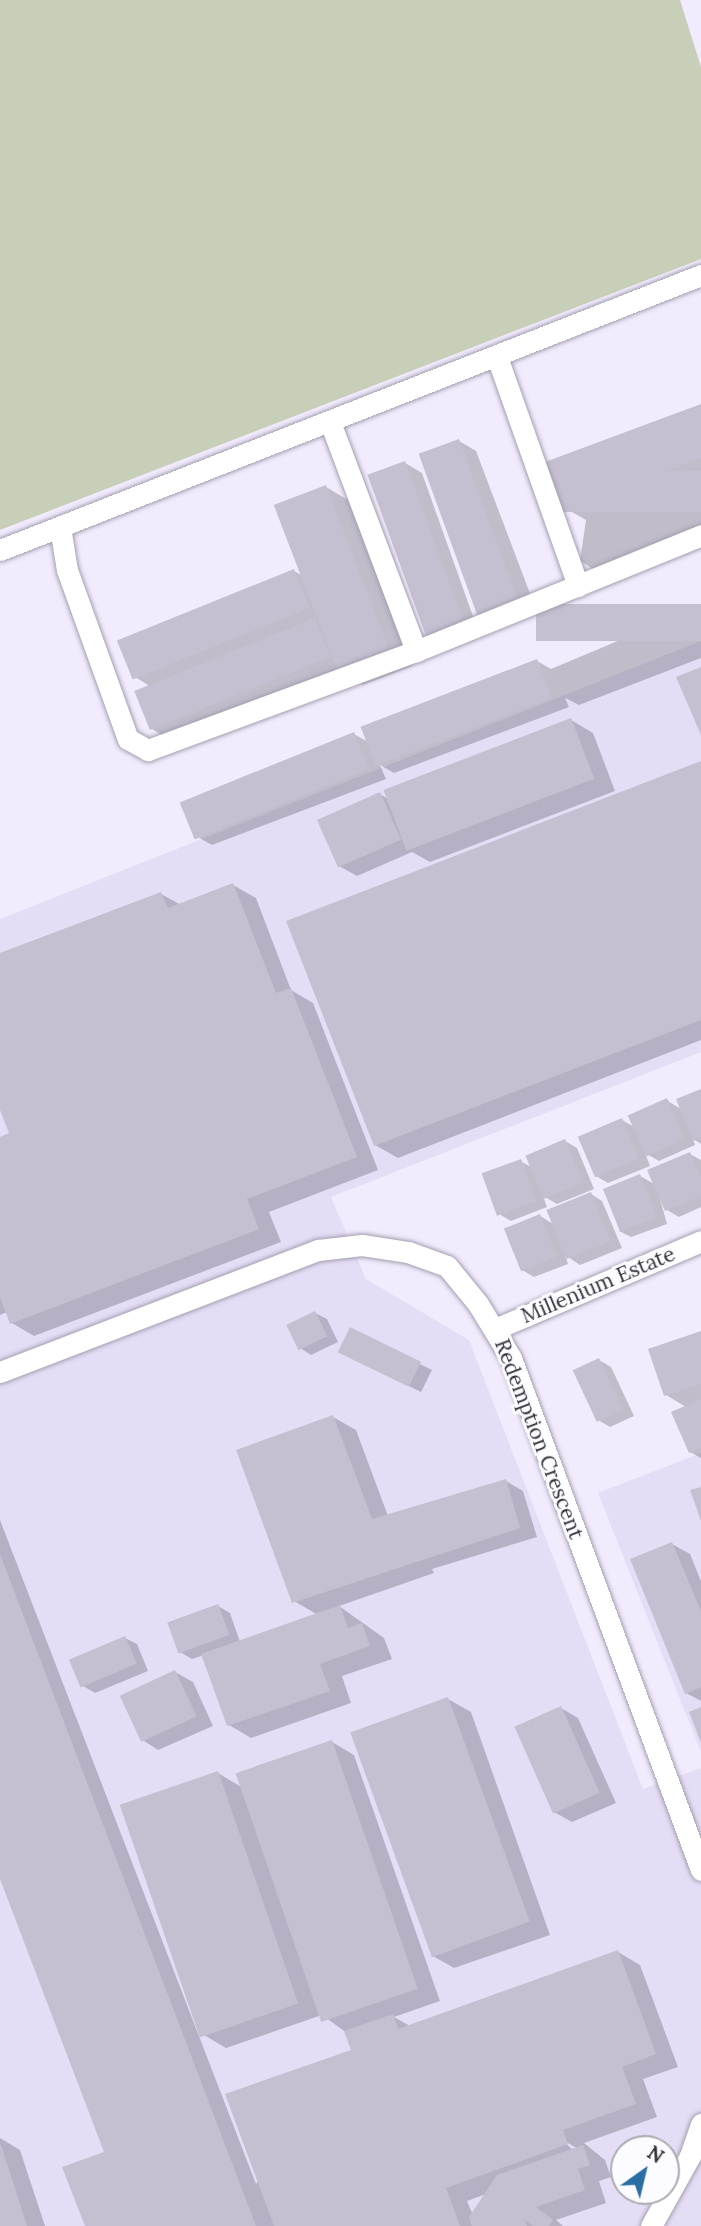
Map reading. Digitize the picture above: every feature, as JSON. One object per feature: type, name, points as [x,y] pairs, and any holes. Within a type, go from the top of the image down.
[{"type":"street","points":[[0,550],[701,275]]},
{"type":"street","points":[[497,357],[578,586]]},
{"type":"street","points":[[330,422],[416,650]]},
{"type":"street","points":[[60,527],[67,570],[128,739],[139,749],[148,750],[416,650],[701,535]]},
{"type":"street","name":"Millenium Estate","points":[[495,1329],[701,1241]]},
{"type":"street","name":"Redemption Crescent","points":[[0,1372],[318,1250],[362,1245],[408,1252],[447,1266],[495,1329],[511,1358],[701,1870]]},
{"type":"street","points":[[651,2226],[690,2156],[701,2123]]},
{"type":"shaded area","points":[[701,641],[701,1052],[331,1197],[366,1279],[469,1340],[643,1789],[701,1768],[701,2226],[0,2226],[0,919]]},
{"type":"shaded area","points":[[701,1453],[701,1752],[598,1493]]},
{"type":"green space","points":[[0,0],[680,0],[701,67],[701,259],[0,530]]},
{"type":"building","points":[[701,404],[701,458],[562,508],[545,462]]},
{"type":"building","points":[[459,439],[519,603],[478,618],[419,454]]},
{"type":"building","points":[[405,461],[465,625],[427,639],[367,475]]},
{"type":"building","points":[[553,471],[701,471],[701,512],[553,512]]},
{"type":"building","points":[[326,485],[391,653],[338,673],[274,505]]},
{"type":"building","points":[[294,569],[310,608],[133,679],[117,641]]},
{"type":"building","points":[[536,604],[701,604],[701,641],[536,641]]},
{"type":"building","points":[[315,618],[331,657],[150,730],[134,691]]},
{"type":"building","points":[[537,659],[552,698],[376,766],[361,727]]},
{"type":"building","points":[[701,667],[701,735],[676,677]]},
{"type":"building","points":[[571,718],[594,779],[407,851],[383,790]]},
{"type":"building","points":[[354,732],[369,769],[195,840],[180,802]]},
{"type":"building","points":[[701,761],[701,1020],[374,1146],[286,921]]},
{"type":"building","points":[[380,792],[401,840],[338,868],[317,820]]},
{"type":"building","points":[[233,883],[276,993],[291,988],[357,1157],[247,1199],[259,1229],[10,1324],[0,1297],[0,1137],[9,1133],[0,1110],[0,953],[161,892],[168,908]]},
{"type":"building","points":[[701,1089],[701,1138],[693,1141],[676,1099]]},
{"type":"building","points":[[667,1098],[685,1139],[646,1157],[628,1115]]},
{"type":"building","points":[[622,1118],[639,1159],[595,1177],[578,1137]]},
{"type":"building","points":[[565,1139],[583,1182],[544,1199],[525,1156]]},
{"type":"building","points":[[690,1152],[701,1176],[701,1196],[665,1211],[647,1170]]},
{"type":"building","points":[[521,1159],[536,1201],[497,1216],[482,1173]]},
{"type":"building","points":[[640,1174],[657,1217],[620,1232],[603,1189]]},
{"type":"building","points":[[591,1192],[611,1241],[566,1259],[546,1210]]},
{"type":"building","points":[[540,1214],[557,1257],[521,1271],[504,1229]]},
{"type":"building","points":[[315,1311],[327,1336],[299,1350],[286,1325]]},
{"type":"building","points":[[350,1327],[421,1362],[409,1387],[338,1352]]},
{"type":"building","points":[[701,1331],[701,1384],[664,1396],[648,1349]]},
{"type":"building","points":[[599,1358],[623,1410],[597,1422],[573,1370]]},
{"type":"building","points":[[701,1399],[701,1448],[689,1453],[671,1412]]},
{"type":"building","points":[[333,1415],[372,1519],[506,1479],[520,1528],[292,1603],[236,1450]]},
{"type":"building","points":[[701,1487],[701,1521],[690,1490]]},
{"type":"building","points":[[672,1542],[701,1611],[701,1687],[685,1694],[630,1559]]},
{"type":"building","points":[[0,1554],[256,2226],[85,2226],[62,2167],[104,2152],[0,1879]]},
{"type":"building","points":[[218,1604],[229,1635],[179,1653],[167,1622]]},
{"type":"building","points":[[340,1605],[348,1628],[362,1623],[370,1646],[320,1664],[330,1691],[227,1726],[201,1654]]},
{"type":"building","points":[[125,1636],[137,1664],[81,1687],[69,1660]]},
{"type":"building","points":[[175,1670],[197,1716],[141,1742],[120,1696]]},
{"type":"building","points":[[448,1697],[530,1922],[432,1957],[350,1733]]},
{"type":"building","points":[[561,1706],[600,1793],[553,1814],[514,1727]]},
{"type":"building","points":[[701,1707],[701,1743],[689,1712]]},
{"type":"building","points":[[332,1740],[418,1989],[321,2022],[236,1773]]},
{"type":"building","points":[[218,1771],[298,2004],[200,2037],[120,1805]]},
{"type":"building","points":[[618,1950],[656,2054],[622,2067],[636,2104],[563,2130],[568,2144],[446,2188],[460,2226],[274,2226],[225,2094],[351,2050],[344,2031],[393,2014],[398,2029]]},
{"type":"building","points":[[1,2145],[27,2226],[0,2226]]},
{"type":"building","points":[[583,2145],[590,2165],[578,2169],[585,2190],[536,2207],[553,2220],[549,2226],[533,2226],[525,2220],[527,2226],[472,2226],[469,2217],[497,2175]]}]
